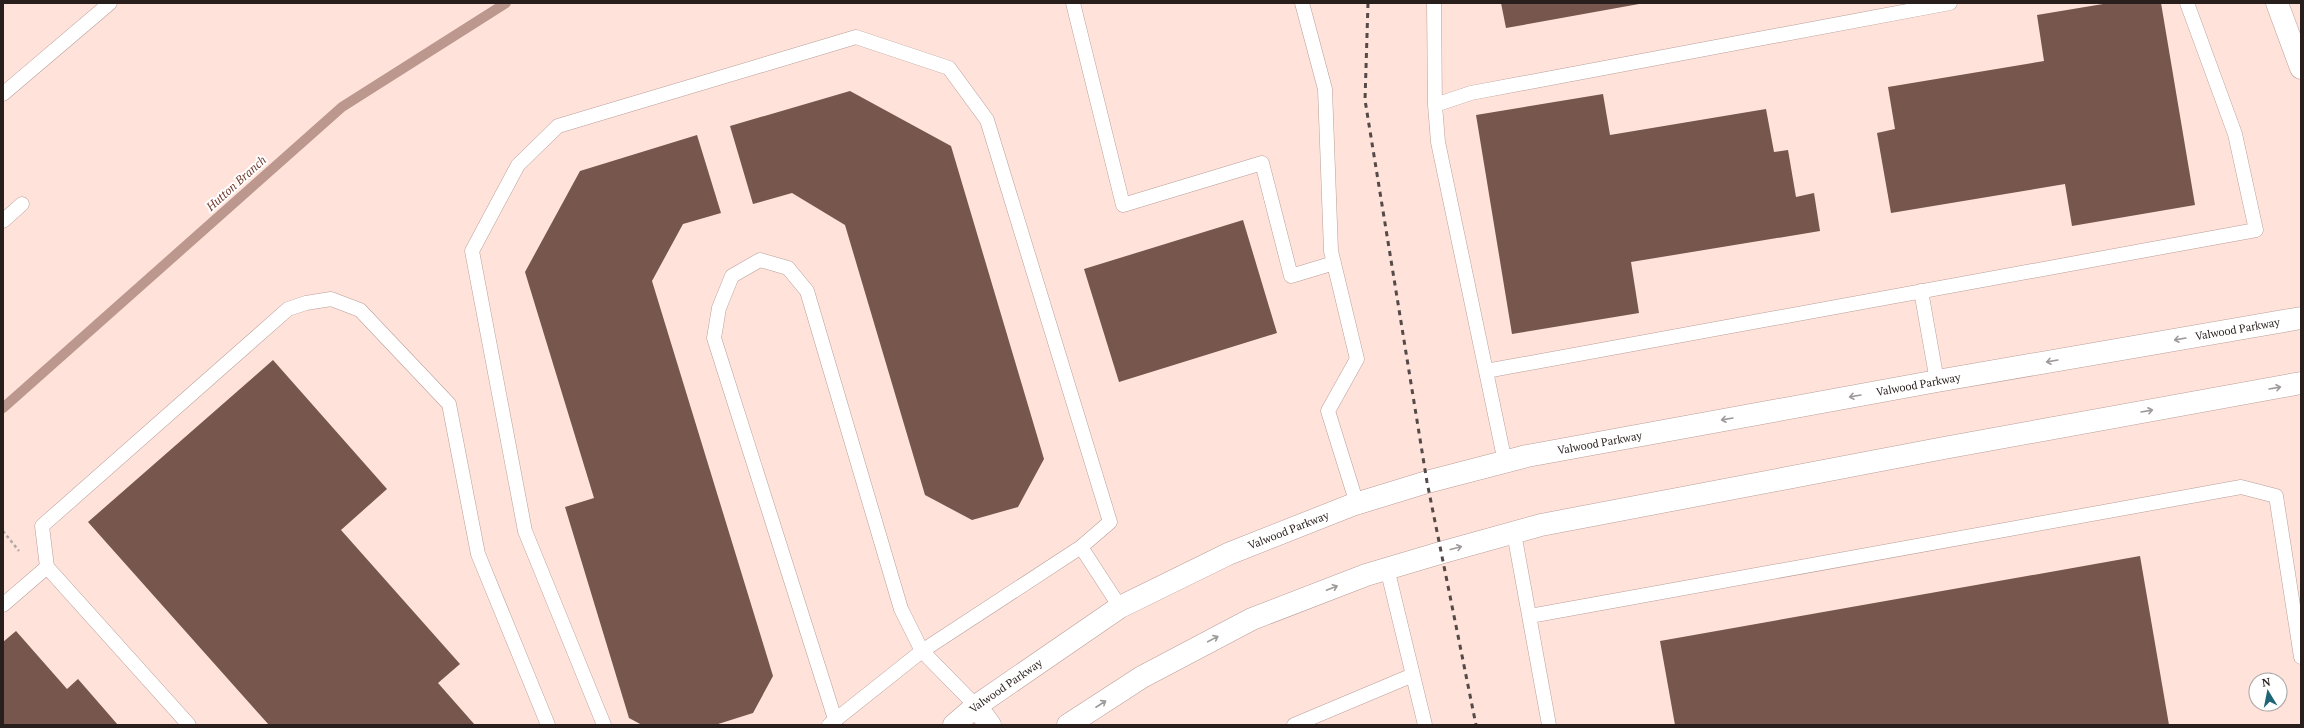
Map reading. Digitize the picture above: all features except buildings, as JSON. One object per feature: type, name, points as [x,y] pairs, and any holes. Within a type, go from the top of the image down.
[{"type":"main road","points":[[2277,3],[2301,68]]},
{"type":"main road","name":"Valwood Parkway","points":[[954,725],[976,706],[1120,608],[1228,554],[1357,504],[1527,456],[1937,381],[2301,318]]},
{"type":"main road","points":[[1068,725],[1142,677],[1252,619],[1387,568],[1541,525],[1944,448],[2301,383]]},
{"type":"main road","points":[[976,706],[990,725]]},
{"type":"lane","points":[[3,94],[110,3]]},
{"type":"lane","points":[[1073,3],[1123,205],[1262,163],[1291,276],[1334,263]]},
{"type":"lane","points":[[1302,3],[1325,89],[1331,251],[1357,359],[1328,411],[1357,504]]},
{"type":"lane","points":[[1434,3],[1434,105],[1438,142],[1504,462]]},
{"type":"lane","points":[[1434,105],[1470,93],[1950,3]]},
{"type":"lane","points":[[1486,371],[1921,290],[2256,230],[2234,134],[2187,3]]},
{"type":"lane","points":[[604,725],[525,531],[472,251],[518,165],[558,126],[856,37],[949,68],[988,120],[1110,522],[1081,547],[922,651],[832,722],[714,338],[719,308],[732,276],[760,260],[788,268],[807,291],[901,609],[922,651],[976,706]]},
{"type":"lane","points":[[3,221],[22,204]]},
{"type":"lane","points":[[1921,290],[1937,381]]},
{"type":"lane","points":[[189,725],[48,567],[42,526],[288,309],[306,302],[331,299],[360,310],[449,404],[478,554],[548,725]]},
{"type":"lane","points":[[1530,616],[2241,487],[2276,496],[2301,657]]},
{"type":"lane","points":[[1514,533],[1549,725]]},
{"type":"lane","points":[[1081,547],[1120,608]]},
{"type":"lane","points":[[3,605],[48,567]]},
{"type":"lane","points":[[1387,568],[1425,725]]},
{"type":"lane","points":[[1294,725],[1413,675]]},
{"type":"shaded area","points":[[3,3],[2301,3],[2301,725],[3,725]]},
{"type":"waterway","name":"Hutton Branch","points":[[3,408],[342,107],[506,3]]},
{"type":"railway","points":[[1368,3],[1365,100],[1427,482],[1476,725]]}]
